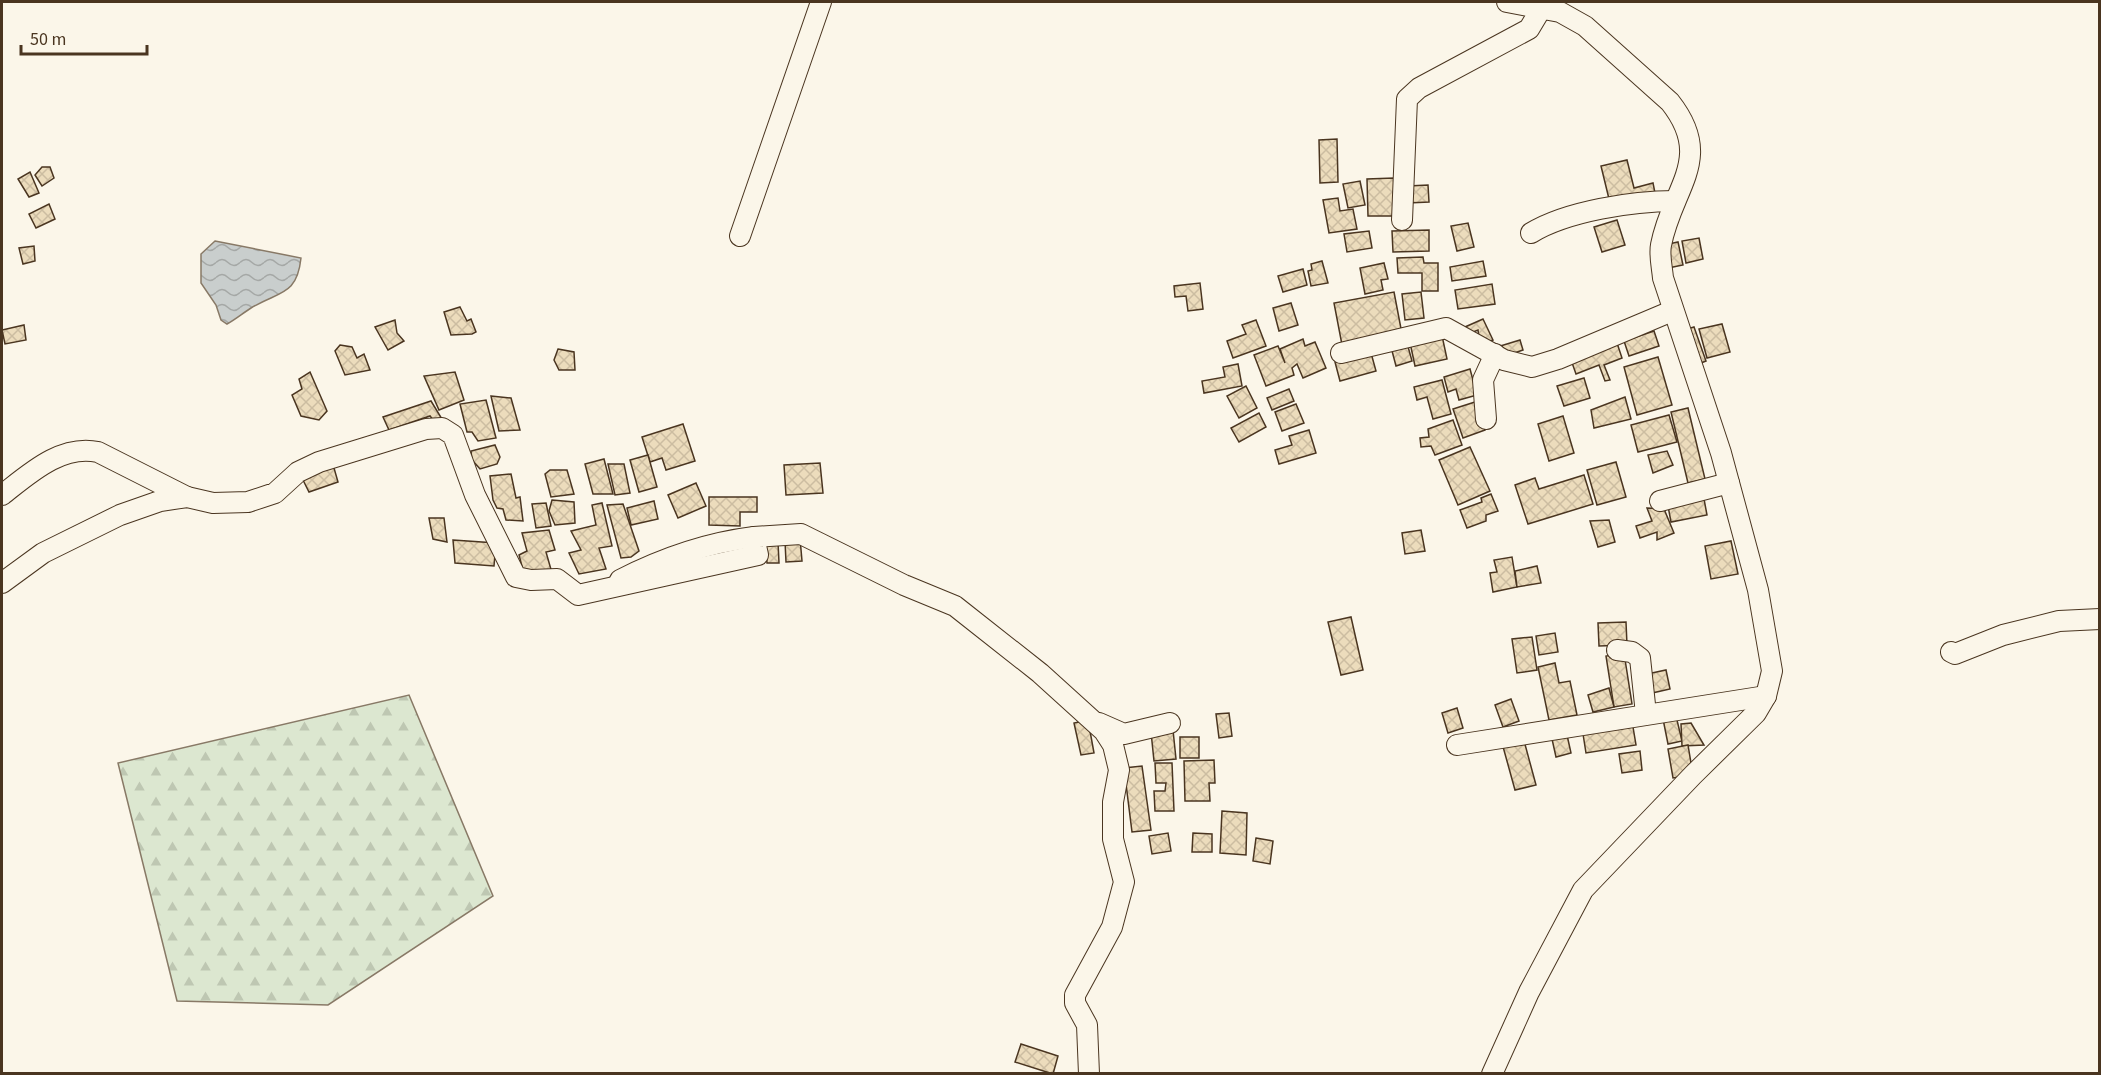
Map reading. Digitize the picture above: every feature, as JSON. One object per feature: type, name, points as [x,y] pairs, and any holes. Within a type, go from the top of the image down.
[{"type":"street","points":[[740,236],[821,2]]},
{"type":"street","points":[[1492,1074],[1528,992],[1583,890],[1756,713],[1766,696],[1772,671],[1758,590],[1730,483],[1663,278],[1661,247],[1692,155],[1690,136],[1679,113],[1618,53],[1585,26],[1560,12],[1507,2]]},
{"type":"street","points":[[1402,220],[1407,99],[1419,88],[1529,29],[1541,9]]},
{"type":"street","points":[[1531,233],[1551,221],[1628,203],[1675,201]]},
{"type":"street","points":[[1341,353],[1446,328],[1518,365],[1541,366],[1672,311]]},
{"type":"street","points":[[1486,418],[1483,380],[1495,354]]},
{"type":"street","points":[[2,495],[40,465],[72,451],[86,450],[98,453],[187,497],[213,503],[248,502],[275,493],[298,472],[319,462],[426,429],[442,428],[453,435],[475,495],[516,577],[531,580],[557,579],[578,595],[758,555],[754,537],[801,534],[904,585],[955,606],[1032,666],[1094,720],[1113,745],[1119,770],[1113,802],[1113,839],[1124,882],[1112,927],[1075,995],[1075,1003],[1088,1025],[1089,1074]]},
{"type":"street","points":[[1660,501],[1730,483]]},
{"type":"street","points":[[2,583],[43,553],[120,515],[160,501],[187,497]]},
{"type":"street","points":[[1951,652],[1955,654],[2003,635],[2059,621],[2100,619]]},
{"type":"street","points":[[1617,650],[1632,652],[1640,658],[1646,714]]},
{"type":"street","points":[[1457,745],[1766,696]]},
{"type":"street","points":[[1094,720],[1124,734],[1170,723]]},
{"type":"green space","points":[[409,695],[493,896],[328,1005],[177,1001],[118,763]]},
{"type":"water","points":[[215,241],[301,258],[299,270],[291,286],[285,291],[251,308],[227,324],[221,320],[216,305],[201,283],[201,254]]},
{"type":"building","points":[[1337,139],[1338,182],[1320,183],[1319,140]]},
{"type":"building","points":[[1627,160],[1634,188],[1653,183],[1655,193],[1610,203],[1601,166]]},
{"type":"building","points":[[42,167],[50,167],[54,178],[42,186],[35,175]]},
{"type":"building","points":[[30,172],[39,193],[29,197],[18,179]]},
{"type":"building","points":[[1394,178],[1395,216],[1368,216],[1367,179]]},
{"type":"building","points":[[1360,181],[1365,205],[1348,208],[1343,184]]},
{"type":"building","points":[[1428,185],[1429,202],[1408,203],[1408,186]]},
{"type":"building","points":[[1338,198],[1340,211],[1353,209],[1357,229],[1329,233],[1323,200]]},
{"type":"building","points":[[49,204],[55,219],[36,228],[29,214]]},
{"type":"building","points":[[1617,220],[1625,245],[1602,252],[1594,227]]},
{"type":"building","points":[[1468,223],[1474,247],[1457,251],[1451,226]]},
{"type":"building","points":[[1429,230],[1429,251],[1393,252],[1392,231]]},
{"type":"building","points":[[1369,231],[1372,248],[1347,252],[1344,234]]},
{"type":"building","points":[[1699,238],[1703,259],[1686,263],[1682,241]]},
{"type":"building","points":[[1678,242],[1683,265],[1668,268],[1664,245]]},
{"type":"building","points":[[34,246],[35,261],[23,264],[19,248]]},
{"type":"building","points":[[1423,257],[1424,263],[1438,263],[1438,291],[1422,291],[1422,273],[1398,273],[1397,258]]},
{"type":"building","points":[[1322,261],[1328,283],[1311,286],[1308,271],[1312,270],[1311,264]]},
{"type":"building","points":[[1483,261],[1486,276],[1452,281],[1450,267]]},
{"type":"building","points":[[1384,263],[1388,279],[1381,280],[1383,290],[1365,294],[1360,268]]},
{"type":"building","points":[[1303,269],[1307,285],[1283,292],[1278,276]]},
{"type":"building","points":[[1200,283],[1203,309],[1188,311],[1186,296],[1175,297],[1174,286]]},
{"type":"building","points":[[1492,284],[1495,304],[1458,309],[1455,290]]},
{"type":"building","points":[[1394,292],[1402,334],[1342,345],[1334,303]]},
{"type":"building","points":[[1421,292],[1424,318],[1405,320],[1402,294]]},
{"type":"building","points":[[1291,303],[1298,325],[1279,331],[1273,308]]},
{"type":"building","points":[[460,307],[467,321],[471,319],[476,332],[451,335],[444,312]]},
{"type":"building","points":[[1483,319],[1493,340],[1480,345],[1478,330],[1468,334],[1465,327]]},
{"type":"building","points":[[395,320],[397,333],[404,341],[388,350],[375,327]]},
{"type":"building","points":[[1256,320],[1266,346],[1233,358],[1227,341],[1246,334],[1242,325]]},
{"type":"building","points":[[1722,324],[1730,352],[1707,358],[1699,329]]},
{"type":"building","points":[[24,325],[26,340],[5,344],[2,330]]},
{"type":"building","points":[[1694,327],[1706,361],[1696,365],[1684,330]]},
{"type":"building","points":[[1441,331],[1447,359],[1415,366],[1409,338]]},
{"type":"building","points":[[1654,331],[1659,346],[1629,356],[1624,341]]},
{"type":"building","points":[[1303,339],[1305,346],[1315,342],[1326,368],[1303,378],[1297,364],[1292,368],[1294,375],[1266,386],[1254,355],[1278,346],[1285,363],[1280,349]]},
{"type":"building","points":[[1520,340],[1523,350],[1500,358],[1497,347]]},
{"type":"building","points":[[1616,340],[1622,358],[1604,365],[1610,380],[1605,381],[1599,365],[1576,374],[1570,357]]},
{"type":"building","points":[[1407,343],[1412,361],[1396,366],[1391,347]]},
{"type":"building","points":[[340,345],[352,347],[357,358],[364,354],[370,370],[345,375],[335,351]]},
{"type":"building","points":[[558,349],[574,352],[575,370],[559,370],[554,360]]},
{"type":"building","points":[[1371,353],[1376,371],[1340,381],[1335,362]]},
{"type":"building","points":[[1658,357],[1672,405],[1637,415],[1624,367]]},
{"type":"building","points":[[1238,364],[1242,386],[1204,393],[1202,381],[1225,377],[1223,367]]},
{"type":"building","points":[[1470,369],[1477,395],[1459,400],[1456,389],[1448,392],[1444,377]]},
{"type":"building","points":[[310,372],[327,411],[319,420],[301,416],[292,395],[302,389],[299,379]]},
{"type":"building","points":[[455,372],[464,400],[439,410],[424,376]]},
{"type":"building","points":[[1584,378],[1590,398],[1564,406],[1557,386]]},
{"type":"building","points":[[1442,380],[1451,414],[1433,419],[1427,397],[1417,400],[1414,387]]},
{"type":"building","points":[[1246,386],[1257,408],[1239,418],[1227,396]]},
{"type":"building","points":[[1289,389],[1294,401],[1272,410],[1267,398]]},
{"type":"building","points":[[491,396],[511,398],[520,430],[499,431]]},
{"type":"building","points":[[1625,397],[1631,419],[1594,428],[1591,410]]},
{"type":"building","points":[[486,400],[496,438],[478,441],[472,432],[467,432],[460,404]]},
{"type":"building","points":[[431,401],[445,424],[438,426],[430,416],[389,430],[383,417]]},
{"type":"building","points":[[1475,402],[1485,430],[1463,438],[1453,409]]},
{"type":"building","points":[[1296,404],[1304,423],[1282,431],[1275,412]]},
{"type":"building","points":[[1688,408],[1705,479],[1688,483],[1671,412]]},
{"type":"building","points":[[1259,413],[1266,427],[1239,442],[1231,428]]},
{"type":"building","points":[[1669,415],[1677,442],[1638,452],[1631,425]]},
{"type":"building","points":[[1563,416],[1574,453],[1549,461],[1538,424]]},
{"type":"building","points":[[1453,420],[1462,445],[1435,455],[1431,446],[1421,447],[1420,438],[1429,437],[1428,429]]},
{"type":"building","points":[[683,424],[695,461],[666,470],[662,458],[650,462],[642,437]]},
{"type":"building","points":[[1309,430],[1316,453],[1279,464],[1275,450],[1292,445],[1289,436]]},
{"type":"building","points":[[495,445],[500,457],[497,464],[480,469],[472,460],[471,451]]},
{"type":"building","points":[[1470,447],[1490,491],[1458,505],[1439,460]]},
{"type":"building","points":[[1667,451],[1673,465],[1653,473],[1648,455]]},
{"type":"building","points":[[648,455],[657,487],[639,492],[630,460]]},
{"type":"building","points":[[604,459],[613,494],[593,494],[585,464]]},
{"type":"building","points":[[332,461],[338,482],[309,492],[300,474]]},
{"type":"building","points":[[1616,462],[1626,497],[1597,505],[1587,470]]},
{"type":"building","points":[[820,463],[823,493],[786,495],[784,465]]},
{"type":"building","points":[[608,464],[624,464],[630,493],[615,495]]},
{"type":"building","points":[[550,470],[567,470],[574,494],[551,497],[545,474]]},
{"type":"building","points":[[511,474],[516,498],[520,497],[523,521],[506,520],[503,509],[497,508],[493,500],[490,476]]},
{"type":"building","points":[[1584,475],[1593,504],[1528,524],[1515,485],[1535,478],[1539,489]]},
{"type":"building","points":[[696,483],[706,506],[678,518],[668,495]]},
{"type":"building","points":[[1491,494],[1498,511],[1486,515],[1486,521],[1467,528],[1460,510],[1482,502],[1481,498]]},
{"type":"building","points":[[709,497],[757,497],[757,512],[740,512],[740,526],[709,525]]},
{"type":"building","points":[[1704,499],[1707,515],[1671,522],[1668,506]]},
{"type":"building","points":[[552,500],[574,502],[575,523],[555,525],[549,511]]},
{"type":"building","points":[[654,501],[658,519],[631,525],[627,508]]},
{"type":"building","points":[[546,503],[551,526],[536,528],[532,504]]},
{"type":"building","points":[[602,503],[612,546],[599,548],[606,569],[579,574],[569,553],[581,550],[571,531],[596,525],[592,505]]},
{"type":"building","points":[[623,504],[639,551],[631,557],[621,558],[607,505]]},
{"type":"building","points":[[1647,508],[1664,509],[1674,533],[1657,540],[1657,532],[1640,538],[1636,526],[1652,521]]},
{"type":"building","points":[[429,518],[444,518],[447,542],[433,539]]},
{"type":"building","points":[[1609,520],[1615,542],[1598,547],[1590,521]]},
{"type":"building","points":[[549,530],[555,550],[546,552],[552,573],[524,574],[519,555],[527,551],[522,533]]},
{"type":"building","points":[[1421,530],[1425,551],[1405,554],[1402,533]]},
{"type":"building","points":[[800,538],[802,561],[786,562],[785,541],[778,542],[779,563],[767,563],[765,539]]},
{"type":"building","points":[[453,540],[496,543],[494,566],[455,563]]},
{"type":"building","points":[[1731,541],[1738,574],[1711,579],[1705,546]]},
{"type":"building","points":[[1512,557],[1517,587],[1493,592],[1490,573],[1497,572],[1494,560]]},
{"type":"building","points":[[1537,566],[1541,583],[1517,587],[1515,571]]},
{"type":"building","points":[[1351,617],[1363,670],[1341,675],[1328,622]]},
{"type":"building","points":[[1626,622],[1627,645],[1599,646],[1598,623]]},
{"type":"building","points":[[1555,633],[1558,652],[1539,655],[1536,636]]},
{"type":"building","points":[[1532,637],[1537,670],[1517,673],[1512,639]]},
{"type":"building","points":[[1624,653],[1632,704],[1614,707],[1606,656]]},
{"type":"building","points":[[1555,663],[1559,683],[1570,681],[1577,715],[1549,720],[1538,667]]},
{"type":"building","points":[[1666,670],[1670,689],[1652,693],[1647,674]]},
{"type":"building","points":[[1609,688],[1614,707],[1593,712],[1588,695]]},
{"type":"building","points":[[1511,699],[1519,721],[1503,727],[1495,705]]},
{"type":"building","points":[[1457,708],[1463,728],[1448,733],[1442,713]]},
{"type":"building","points":[[1229,713],[1232,736],[1219,738],[1216,714]]},
{"type":"building","points":[[1676,716],[1682,741],[1668,744],[1663,719]]},
{"type":"building","points":[[1088,720],[1094,753],[1081,755],[1074,723]]},
{"type":"building","points":[[1691,723],[1704,745],[1682,746],[1681,724]]},
{"type":"building","points":[[1633,727],[1636,745],[1586,753],[1583,734]]},
{"type":"building","points":[[1173,730],[1176,759],[1154,761],[1151,732]]},
{"type":"building","points":[[1567,735],[1571,753],[1556,757],[1552,739]]},
{"type":"building","points":[[1180,737],[1199,737],[1199,758],[1180,758]]},
{"type":"building","points":[[1523,737],[1536,785],[1515,790],[1502,743]]},
{"type":"building","points":[[1688,745],[1693,775],[1673,778],[1668,749]]},
{"type":"building","points":[[1640,751],[1642,770],[1622,773],[1619,754]]},
{"type":"building","points":[[1214,760],[1215,783],[1209,783],[1210,801],[1185,801],[1184,761]]},
{"type":"building","points":[[1155,763],[1172,763],[1174,811],[1155,811],[1154,791],[1165,791],[1166,783],[1156,783]]},
{"type":"building","points":[[1142,766],[1151,830],[1132,832],[1124,768]]},
{"type":"building","points":[[1222,811],[1247,813],[1246,855],[1220,853]]},
{"type":"building","points":[[1168,833],[1171,851],[1152,854],[1149,836]]},
{"type":"building","points":[[1193,833],[1212,834],[1212,852],[1192,852]]},
{"type":"building","points":[[1256,838],[1273,841],[1270,864],[1253,861]]},
{"type":"building","points":[[1021,1044],[1058,1056],[1053,1074],[1015,1062]]}]
